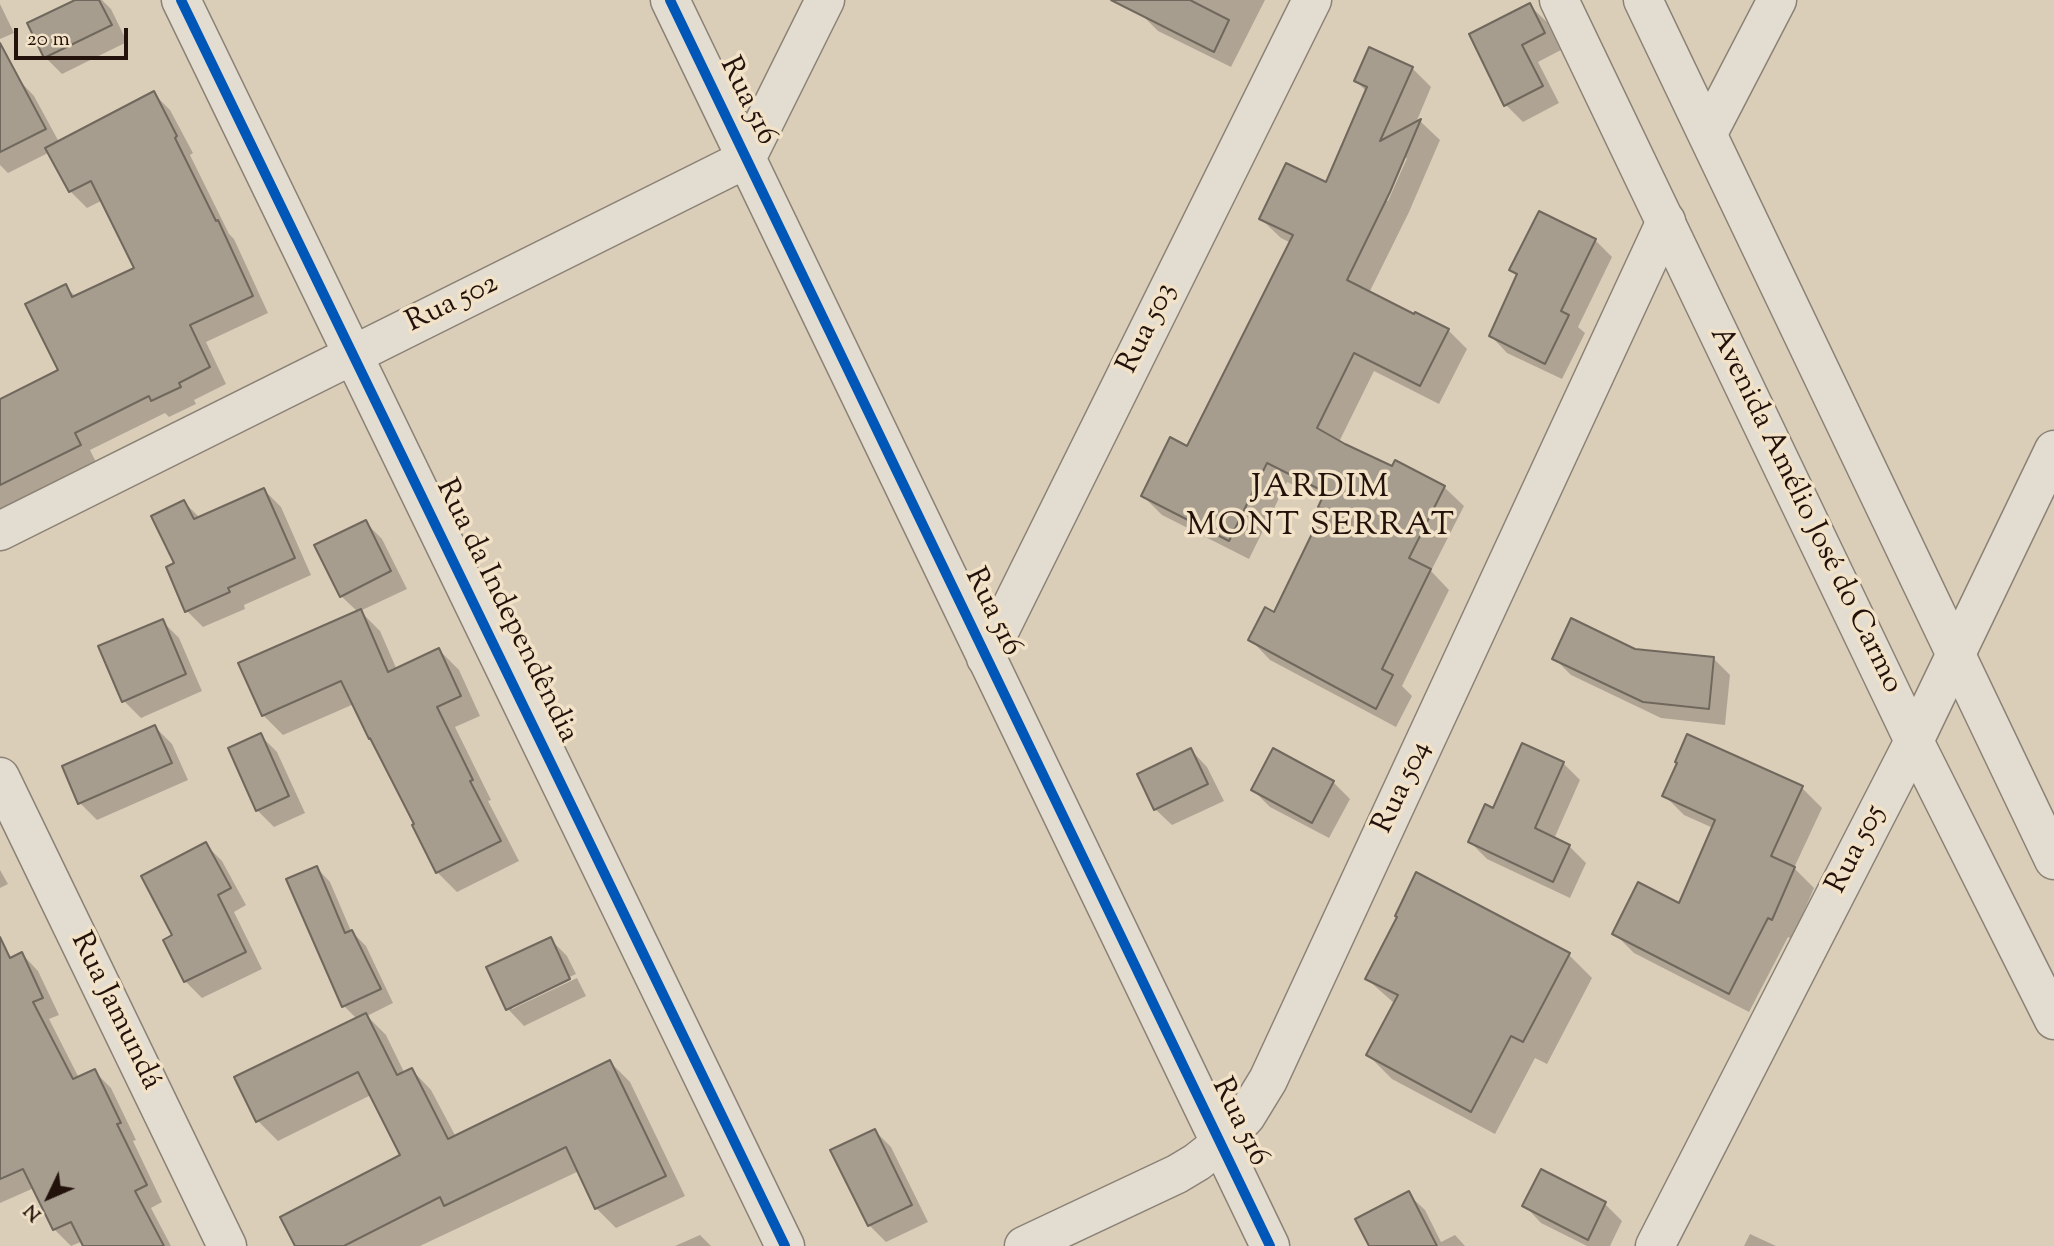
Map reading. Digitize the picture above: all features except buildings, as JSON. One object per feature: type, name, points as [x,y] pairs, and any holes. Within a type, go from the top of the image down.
[{"type":"street","name":"Rua da Independêndia","points":[[181,0],[785,1246]]},
{"type":"street","name":"Rua 516","points":[[670,0],[1270,1246]]},
{"type":"street","points":[[747,159],[825,0]]},
{"type":"street","name":"Rua 503","points":[[986,658],[1312,0]]},
{"type":"street","name":"Avenida Amélio José do Carmo","points":[[1559,0],[1914,741],[2054,1020]]},
{"type":"street","points":[[1643,0],[2054,860]]},
{"type":"street","points":[[1708,133],[1777,0]]},
{"type":"street","name":"Rua 502","points":[[0,530],[747,159]]},
{"type":"street","name":"Rua 504","points":[[1024,1246],[1177,1174],[1221,1143],[1246,1116],[1268,1080],[1666,221]]},
{"type":"street","name":"Rua 505","points":[[1655,1246],[1914,741],[2054,450]]},
{"type":"street","name":"Rua Jamundá","points":[[0,778],[227,1246]]},
{"type":"cycle path","points":[[181,0],[785,1246]]},
{"type":"cycle path","points":[[670,0],[1270,1246]]},
{"type":"district","name":"JARDIM MONT SERRAT","points":[[1321,509]]}]
